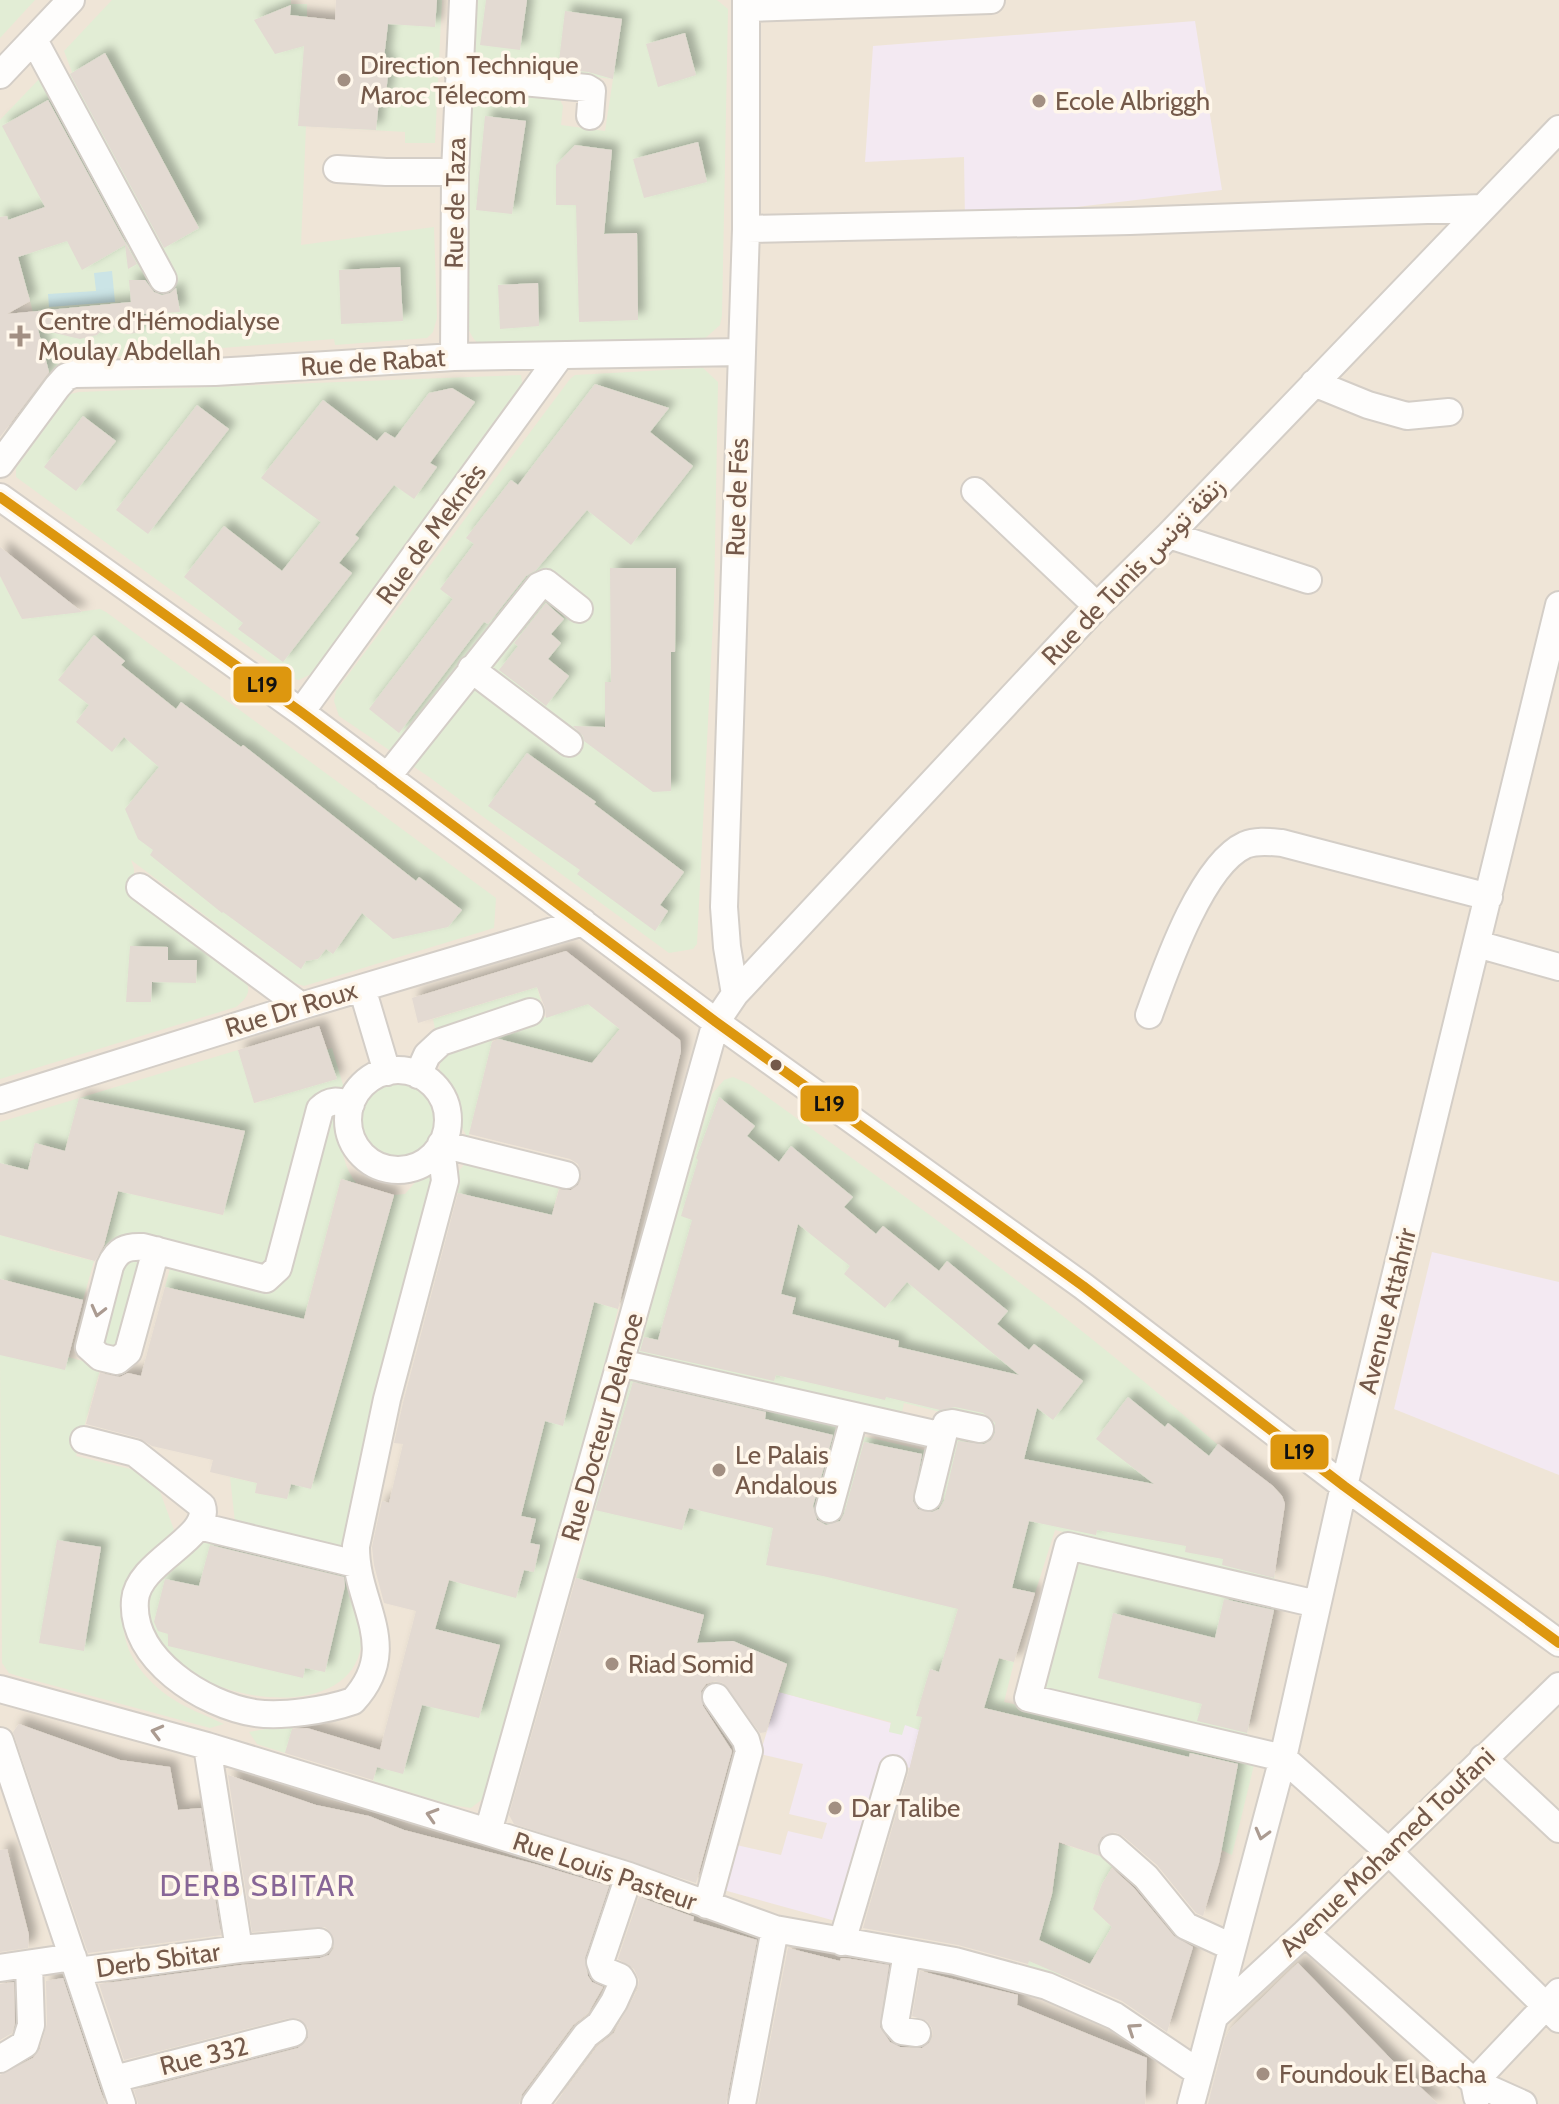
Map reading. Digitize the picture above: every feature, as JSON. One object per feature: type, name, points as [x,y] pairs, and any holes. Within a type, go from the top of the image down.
[{"type":"street","points":[[0,75],[71,0]]},
{"type":"street","name":"Rue de Taza","points":[[454,357],[455,172],[463,0]]},
{"type":"street","points":[[746,4],[991,0]]},
{"type":"street","name":"Rue de Fés","points":[[735,994],[724,907],[746,229],[746,4]]},
{"type":"street","points":[[34,40],[163,279]]},
{"type":"street","points":[[459,76],[587,88],[592,91],[590,116]]},
{"type":"street","name":"Rue de Tunis زنقة تونس","points":[[716,1022],[735,994],[1097,606],[1559,129]]},
{"type":"street","points":[[337,169],[455,172]]},
{"type":"street","points":[[746,229],[1130,221],[1482,208]]},
{"type":"street","name":"Rue de Rabat","points":[[0,464],[57,387],[66,377],[74,374],[215,372],[454,357],[742,352]]},
{"type":"street","name":"Rue de Meknès","points":[[301,712],[560,356]]},
{"type":"street","points":[[1314,383],[1368,405],[1407,416],[1449,412]]},
{"type":"street","points":[[975,491],[1097,606]]},
{"type":"street","points":[[0,497],[301,712],[716,1022],[1083,1286],[1344,1486],[1559,1643]]},
{"type":"street","points":[[1169,535],[1308,580]]},
{"type":"street","points":[[387,777],[539,586],[546,583],[553,587],[579,609]]},
{"type":"street","name":"Avenue Attahrir","points":[[1191,2104],[1283,1758],[1344,1486],[1559,605]]},
{"type":"street","points":[[471,669],[569,743]]},
{"type":"street","points":[[1149,1015],[1168,964],[1210,878],[1231,854],[1246,845],[1282,843],[1489,897]]},
{"type":"street","points":[[140,887],[301,1006]]},
{"type":"street","name":"Rue Dr Roux","points":[[0,1100],[583,922]]},
{"type":"street","points":[[1477,944],[1559,967]]},
{"type":"street","points":[[362,988],[387,1072]]},
{"type":"street","points":[[418,1075],[427,1055],[441,1042],[530,1012]]},
{"type":"street","name":"Rue Docteur Delanoe","points":[[488,1832],[716,1022]]},
{"type":"street","points":[[395,1070],[418,1075],[438,1090],[446,1105],[448,1121],[439,1148],[425,1163],[409,1169],[393,1170],[377,1166],[363,1156],[353,1143],[349,1127],[351,1104],[366,1082],[387,1072],[395,1070]]},
{"type":"street","points":[[144,1248],[266,1279],[273,1275],[278,1268],[320,1109],[326,1102],[351,1104]]},
{"type":"street","points":[[439,1148],[566,1175]]},
{"type":"street","points":[[84,1440],[135,1453],[202,1506],[205,1513],[199,1526],[142,1580],[134,1598],[136,1623],[142,1638],[159,1662],[202,1694],[256,1713],[312,1710],[353,1701],[368,1682],[375,1658],[376,1630],[356,1564],[356,1546],[387,1399],[445,1181],[439,1148]]},
{"type":"street","points":[[620,1363],[943,1436]]},
{"type":"street","points":[[829,1509],[854,1418]]},
{"type":"street","points":[[928,1497],[946,1424],[980,1429]]},
{"type":"street","points":[[199,1526],[356,1564]]},
{"type":"street","points":[[1317,1604],[1068,1546],[1028,1698],[1283,1758],[1555,2006],[1476,2093]]},
{"type":"street","name":"Avenue Mohamed Toufani","points":[[1214,2017],[1559,1686]]},
{"type":"street","name":"Rue Louis Pasteur","points":[[0,1689],[217,1749],[488,1832],[629,1876],[775,1929],[955,1961],[1047,1986],[1115,2016],[1198,2072]]},
{"type":"street","points":[[707,1905],[749,1751],[746,1740],[716,1697]]},
{"type":"street","points":[[217,1749],[241,1708]]},
{"type":"street","points":[[0,1741],[118,2092]]},
{"type":"street","name":"Derb Sbitar","points":[[217,1749],[239,1949]]},
{"type":"street","points":[[1483,1758],[1559,1829]]},
{"type":"street","points":[[842,1942],[893,1769]]},
{"type":"street","points":[[1113,1848],[1146,1877],[1186,1926],[1232,1947]]},
{"type":"street","points":[[535,2104],[586,2035],[600,2024],[623,1982],[620,1977],[603,1970],[600,1962],[629,1876]]},
{"type":"street","points":[[742,2104],[775,1929]]},
{"type":"street","points":[[1305,1933],[1476,2093],[1523,2104]]},
{"type":"street","name":"Derb Sbitar","points":[[0,1968],[319,1942]]},
{"type":"street","points":[[907,1953],[895,2023],[902,2031],[917,2033]]},
{"type":"street","points":[[0,2059],[25,2044],[31,2025],[29,1964]]},
{"type":"street","name":"Rue 332","points":[[118,2092],[293,2033]]},
{"type":"shaded area","points":[[0,0],[1559,0],[1559,2104],[0,2104]]},
{"type":"shaded area","name":"Ecole Albriggh","points":[[1195,21],[1222,190],[965,220],[964,157],[865,162],[873,46]]},
{"type":"shaded area","points":[[1432,1252],[1559,1282],[1559,1475],[1394,1409]]},
{"type":"shaded area","name":"Dar Talibe","points":[[779,1692],[891,1723],[889,1732],[905,1724],[919,1730],[910,1768],[885,1760],[839,1922],[720,1889],[732,1844],[781,1855],[788,1831],[822,1839],[827,1823],[789,1814],[803,1764],[760,1754]]},
{"type":"green space","points":[[0,0],[35,0],[0,38]]},
{"type":"green space","points":[[112,0],[291,0],[291,4],[307,4],[307,17],[376,25],[379,0],[442,0],[435,143],[405,143],[405,132],[306,126],[301,245],[434,227],[437,318],[433,332],[427,338],[335,345],[334,339],[62,361],[49,373],[28,293],[0,298],[0,120],[42,76],[108,151],[69,75],[72,72],[64,51]]},
{"type":"green space","points":[[477,0],[717,0],[728,9],[722,316],[720,325],[702,341],[479,344],[472,336],[465,307],[468,110],[476,101],[496,93],[554,97],[563,106],[561,125],[605,131],[613,79],[482,64],[472,53]]},
{"type":"green space","points":[[703,368],[718,382],[714,601],[697,944],[693,949],[669,953],[429,777],[339,716],[334,701],[336,691],[570,379],[575,375]]},
{"type":"green space","points":[[521,375],[523,388],[311,674],[299,680],[293,679],[16,477],[16,468],[70,394],[79,392]]},
{"type":"green space","points":[[0,576],[22,619],[100,609],[106,612],[496,898],[494,928],[304,986],[295,983],[131,860],[134,900],[245,979],[248,988],[246,998],[236,1007],[0,1079]]},
{"type":"green space","points":[[537,987],[541,1001],[436,1033],[433,1019]]},
{"type":"green space","points":[[588,1004],[620,1029],[592,1063],[493,1038],[468,1139],[442,1081],[440,1065],[446,1053],[456,1044]]},
{"type":"green space","points":[[332,1048],[344,1088],[276,1250],[264,1268],[151,1239],[100,1262],[118,1191],[223,1215],[244,1131],[79,1099],[65,1151],[35,1143],[23,1190],[0,1163],[0,1122],[238,1050],[255,1103],[336,1079],[326,1050]]},
{"type":"green space","points":[[398,1076],[423,1083],[435,1095],[442,1120],[435,1145],[423,1157],[398,1164],[373,1157],[361,1145],[354,1120],[361,1095],[373,1083]]},
{"type":"green space","points":[[733,1077],[749,1084],[988,1258],[1105,1350],[1218,1445],[1229,1525],[1275,1576],[1272,1585],[1055,1530],[1035,1593],[966,1579],[948,1646],[1014,1662],[1004,1702],[1255,1761],[1232,1855],[1057,1771],[920,1726],[919,1730],[905,1725],[902,1735],[889,1732],[891,1722],[779,1692],[787,1664],[697,1643],[704,1615],[576,1578],[631,1373],[849,1424],[853,1434],[928,1451],[955,1428],[985,1423],[904,1403],[900,1421],[634,1360],[712,1094],[724,1080]]},
{"type":"green space","points":[[324,1112],[344,1114],[342,1150],[356,1183],[341,1179],[298,1341],[279,1313],[165,1287],[171,1265],[271,1289],[280,1285]]},
{"type":"green space","points":[[467,1161],[560,1184],[552,1214],[556,1242],[520,1208],[453,1192],[458,1172]]},
{"type":"green space","points":[[433,1162],[438,1162],[348,1549],[235,1522],[230,1477],[257,1483],[255,1493],[286,1498],[291,1484],[311,1488],[394,1195],[405,1194]]},
{"type":"green space","points":[[0,1235],[38,1245],[52,1236],[49,1250],[94,1261],[83,1300],[0,1279]]},
{"type":"green space","points":[[144,1253],[124,1350],[100,1350],[114,1264]]},
{"type":"green space","points":[[594,1302],[618,1309],[586,1439],[489,1794],[471,1808],[451,1805],[373,1781],[391,1717],[409,1721],[449,1580],[472,1586]]},
{"type":"green space","points":[[0,1355],[68,1357],[101,1366],[76,1456],[143,1472],[159,1489],[174,1530],[139,1571],[129,1592],[124,1613],[125,1635],[132,1656],[146,1676],[168,1696],[224,1724],[210,1728],[18,1676],[9,1673],[2,1663]]},
{"type":"green space","points":[[204,1538],[348,1574],[362,1637],[361,1646],[346,1676],[318,1693],[280,1698],[239,1692],[200,1678],[168,1656],[149,1627],[148,1593],[164,1569]]},
{"type":"green space","points":[[1077,1562],[1275,1606],[1246,1738],[1041,1692]]},
{"type":"green space","points":[[294,1724],[285,1753],[257,1744],[249,1732]]},
{"type":"green space","points":[[1059,1843],[1103,1857],[1114,1864],[1102,1884],[1093,1909],[1112,1927],[1090,1964],[1068,1954],[1060,1977],[1027,1967],[1052,1894]]},
{"type":"water","points":[[112,271],[115,302],[49,307],[48,294],[96,291],[94,273]]},
{"type":"building","name":"Direction Technique Maroc Télecom","points":[[336,0],[437,0],[435,27],[388,24],[384,58],[389,65],[386,94],[379,101],[376,130],[298,126],[304,46],[275,54],[254,20],[291,5],[290,15],[335,20]]},
{"type":"building","points":[[486,0],[527,0],[520,50],[480,45]]},
{"type":"building","points":[[565,11],[622,19],[613,79],[588,72],[558,69]]},
{"type":"building","points":[[685,33],[696,75],[658,87],[646,44]]},
{"type":"building","points":[[105,53],[199,228],[164,248],[70,74]]},
{"type":"building","points":[[48,100],[137,264],[128,269],[125,245],[82,270],[67,241],[18,257],[30,301],[7,314],[131,302],[129,280],[145,280],[154,292],[162,295],[176,288],[180,312],[142,314],[144,332],[127,334],[108,325],[97,335],[80,339],[38,329],[49,372],[0,437],[0,217],[7,216],[8,220],[45,207],[2,126]]},
{"type":"building","points":[[485,116],[526,121],[512,214],[476,210]]},
{"type":"building","points":[[698,142],[707,182],[644,198],[633,159]]},
{"type":"building","points":[[575,145],[612,150],[604,234],[637,233],[638,320],[579,322],[576,205],[556,205],[556,165]]},
{"type":"building","points":[[400,267],[403,321],[341,324],[339,270]]},
{"type":"building","points":[[538,283],[539,326],[500,329],[498,285]]},
{"type":"building","points":[[595,384],[669,408],[650,432],[693,466],[631,545],[587,510],[536,570],[526,576],[488,624],[484,622],[399,733],[369,709],[453,599],[440,589],[474,544],[466,538],[511,480],[518,485]]},
{"type":"building","points":[[452,388],[475,402],[430,463],[437,467],[414,499],[394,485],[355,535],[359,538],[339,563],[352,573],[283,662],[238,629],[243,623],[184,577],[224,526],[282,571],[321,522],[261,478],[323,400],[377,441],[385,432],[395,438],[429,393]]},
{"type":"building","points":[[197,405],[229,429],[148,534],[116,510]]},
{"type":"building","points":[[83,416],[116,441],[76,491],[44,467]]},
{"type":"building","points":[[0,547],[82,612],[22,619],[0,576]]},
{"type":"building","points":[[610,568],[676,568],[675,652],[671,652],[671,791],[653,792],[584,741],[573,726],[605,727],[605,682],[611,682]]},
{"type":"building","points":[[546,603],[564,619],[551,634],[561,643],[548,659],[569,676],[546,706],[499,670],[518,646],[514,643]]},
{"type":"building","points":[[94,635],[125,661],[121,665],[176,709],[181,702],[241,747],[243,745],[416,881],[419,877],[462,910],[448,927],[393,939],[362,913],[333,954],[326,949],[318,959],[306,961],[301,969],[222,913],[150,855],[153,850],[138,839],[125,809],[159,767],[124,737],[112,752],[76,722],[89,705],[58,680]]},
{"type":"building","points":[[527,753],[596,802],[594,804],[684,872],[660,905],[668,911],[655,931],[577,874],[580,870],[488,806]]},
{"type":"building","points":[[130,946],[168,947],[168,960],[197,960],[196,983],[152,982],[151,1002],[126,1002]]},
{"type":"building","points":[[566,951],[680,1040],[681,1051],[618,1309],[594,1302],[563,1426],[545,1421],[521,1516],[536,1519],[530,1543],[540,1545],[534,1572],[524,1570],[516,1598],[449,1580],[435,1629],[500,1645],[479,1718],[422,1705],[403,1774],[377,1767],[373,1780],[285,1753],[292,1729],[307,1728],[380,1750],[416,1611],[384,1603],[372,1547],[382,1501],[389,1503],[403,1444],[394,1443],[458,1193],[552,1215],[559,1190],[571,1190],[582,1178],[578,1164],[570,1159],[469,1134],[492,1042],[499,1039],[592,1063],[620,1029],[588,1004],[546,1018],[537,987],[418,1023],[412,998]]},
{"type":"building","points":[[319,1026],[337,1079],[254,1103],[238,1050]]},
{"type":"building","points":[[719,1097],[755,1126],[747,1136],[779,1162],[791,1146],[853,1197],[844,1207],[876,1234],[883,1226],[939,1271],[947,1261],[1008,1311],[997,1324],[1029,1350],[1034,1344],[1083,1381],[1053,1420],[1037,1408],[1024,1459],[1154,1484],[1096,1439],[1128,1397],[1165,1427],[1168,1423],[1209,1456],[1218,1444],[1282,1496],[1285,1504],[1274,1578],[1222,1565],[1223,1559],[1185,1552],[1186,1546],[1097,1530],[1096,1535],[1029,1521],[1012,1588],[1035,1593],[1014,1662],[999,1658],[984,1708],[1189,1757],[1190,1753],[1238,1764],[1219,1863],[1203,1916],[1196,1913],[1157,1865],[1123,1836],[1115,1832],[1102,1837],[1097,1846],[1100,1856],[1059,1842],[1052,1894],[1039,1940],[1090,1964],[1112,1927],[1093,1909],[1112,1868],[1134,1888],[1174,1936],[1193,1947],[1167,2032],[1122,2001],[1029,1961],[1028,1964],[958,1945],[863,1928],[908,1774],[922,1717],[916,1716],[930,1669],[939,1672],[958,1609],[766,1565],[773,1528],[689,1508],[682,1530],[595,1510],[633,1382],[766,1412],[765,1419],[833,1435],[813,1506],[817,1520],[826,1525],[840,1521],[844,1514],[864,1442],[922,1454],[913,1501],[918,1509],[932,1512],[939,1509],[944,1501],[958,1441],[984,1444],[995,1433],[995,1423],[983,1413],[955,1407],[940,1410],[886,1397],[885,1400],[776,1375],[774,1381],[640,1351],[644,1337],[658,1340],[692,1220],[681,1216],[698,1160],[696,1158]],"holes":[[[798,1224],[850,1266],[844,1274],[885,1308],[907,1282],[1019,1375],[898,1347],[899,1341],[792,1314],[796,1298],[781,1294]]]},
{"type":"building","points":[[79,1098],[245,1131],[223,1215],[118,1191],[104,1245],[95,1261],[0,1235],[0,1163],[28,1170],[35,1143],[65,1151]]},
{"type":"building","points":[[341,1179],[394,1195],[311,1489],[291,1484],[287,1499],[255,1493],[257,1483],[210,1472],[213,1460],[152,1446],[139,1438],[86,1424],[100,1373],[120,1377],[128,1373],[141,1376],[165,1287],[304,1319]]},
{"type":"building","points":[[0,1279],[83,1300],[65,1370],[0,1355]]},
{"type":"building","points":[[57,1540],[101,1547],[84,1651],[39,1643]]},
{"type":"building","points":[[210,1545],[344,1577],[345,1586],[325,1672],[305,1668],[303,1678],[168,1646],[168,1634],[158,1631],[154,1622],[165,1579],[199,1586]]},
{"type":"building","points":[[576,1578],[704,1615],[697,1643],[733,1641],[787,1664],[766,1732],[760,1733],[723,1683],[714,1681],[706,1684],[701,1691],[703,1706],[732,1751],[696,1883],[514,1824],[509,1815]]},
{"type":"building","points":[[1224,1599],[1274,1610],[1247,1733],[1197,1721],[1202,1704],[1098,1678],[1113,1613],[1215,1638]]},
{"type":"building","points":[[19,1724],[120,1760],[170,1767],[178,1810],[201,1808],[221,1935],[88,1953],[13,1732]]},
{"type":"building","points":[[228,1775],[316,1805],[369,1816],[404,1830],[609,1886],[585,1958],[588,1976],[592,1982],[603,1987],[588,2013],[573,2025],[522,2094],[519,2104],[138,2104],[134,2090],[298,2048],[308,2038],[308,2028],[298,2018],[289,2018],[124,2060],[99,1984],[320,1958],[329,1955],[334,1948],[332,1934],[325,1927],[252,1932]]},
{"type":"building","points":[[7,1849],[29,1935],[28,1948],[0,1952],[0,1850]]},
{"type":"building","points":[[639,1897],[694,1917],[693,1921],[757,1940],[726,2104],[555,2104],[598,2046],[614,2033],[638,1989],[639,1980],[634,1969],[618,1959]]},
{"type":"building","points":[[788,1948],[840,1961],[845,1958],[889,1965],[880,2027],[890,2042],[900,2047],[922,2048],[933,2036],[927,2021],[912,2016],[920,1971],[1018,1995],[1017,2005],[1147,2058],[1145,2104],[758,2104]]},
{"type":"building","points":[[1298,1963],[1438,2104],[1208,2104],[1225,2038],[1232,2027]]},
{"type":"building","points":[[63,1978],[105,2104],[0,2104],[0,2075],[33,2058],[40,2049],[47,2024],[46,1981]]},
{"type":"building","points":[[14,1982],[15,2023],[12,2033],[0,2040],[0,1984]]},
{"type":"transit line","name":"L19","points":[[0,497],[301,712],[716,1022],[1083,1286],[1344,1486],[1559,1643]]},
{"type":"place","name":"Direction Technique Maroc Télecom","points":[[344,80]]},
{"type":"place","name":"Ecole Albriggh","points":[[1039,101]]},
{"type":"place","name":"Centre d'Hémodialyse Moulay Abdellah","points":[[20,336]]},
{"type":"place","name":"Le Palais Andalous","points":[[719,1470]]},
{"type":"place","name":"Riad Somid","points":[[612,1664]]},
{"type":"place","name":"Dar Talibe","points":[[835,1808]]},
{"type":"place","name":"Foundouk El Bacha","points":[[1263,2074]]},
{"type":"district","name":"DERB SBITAR","points":[[258,1886]]}]
